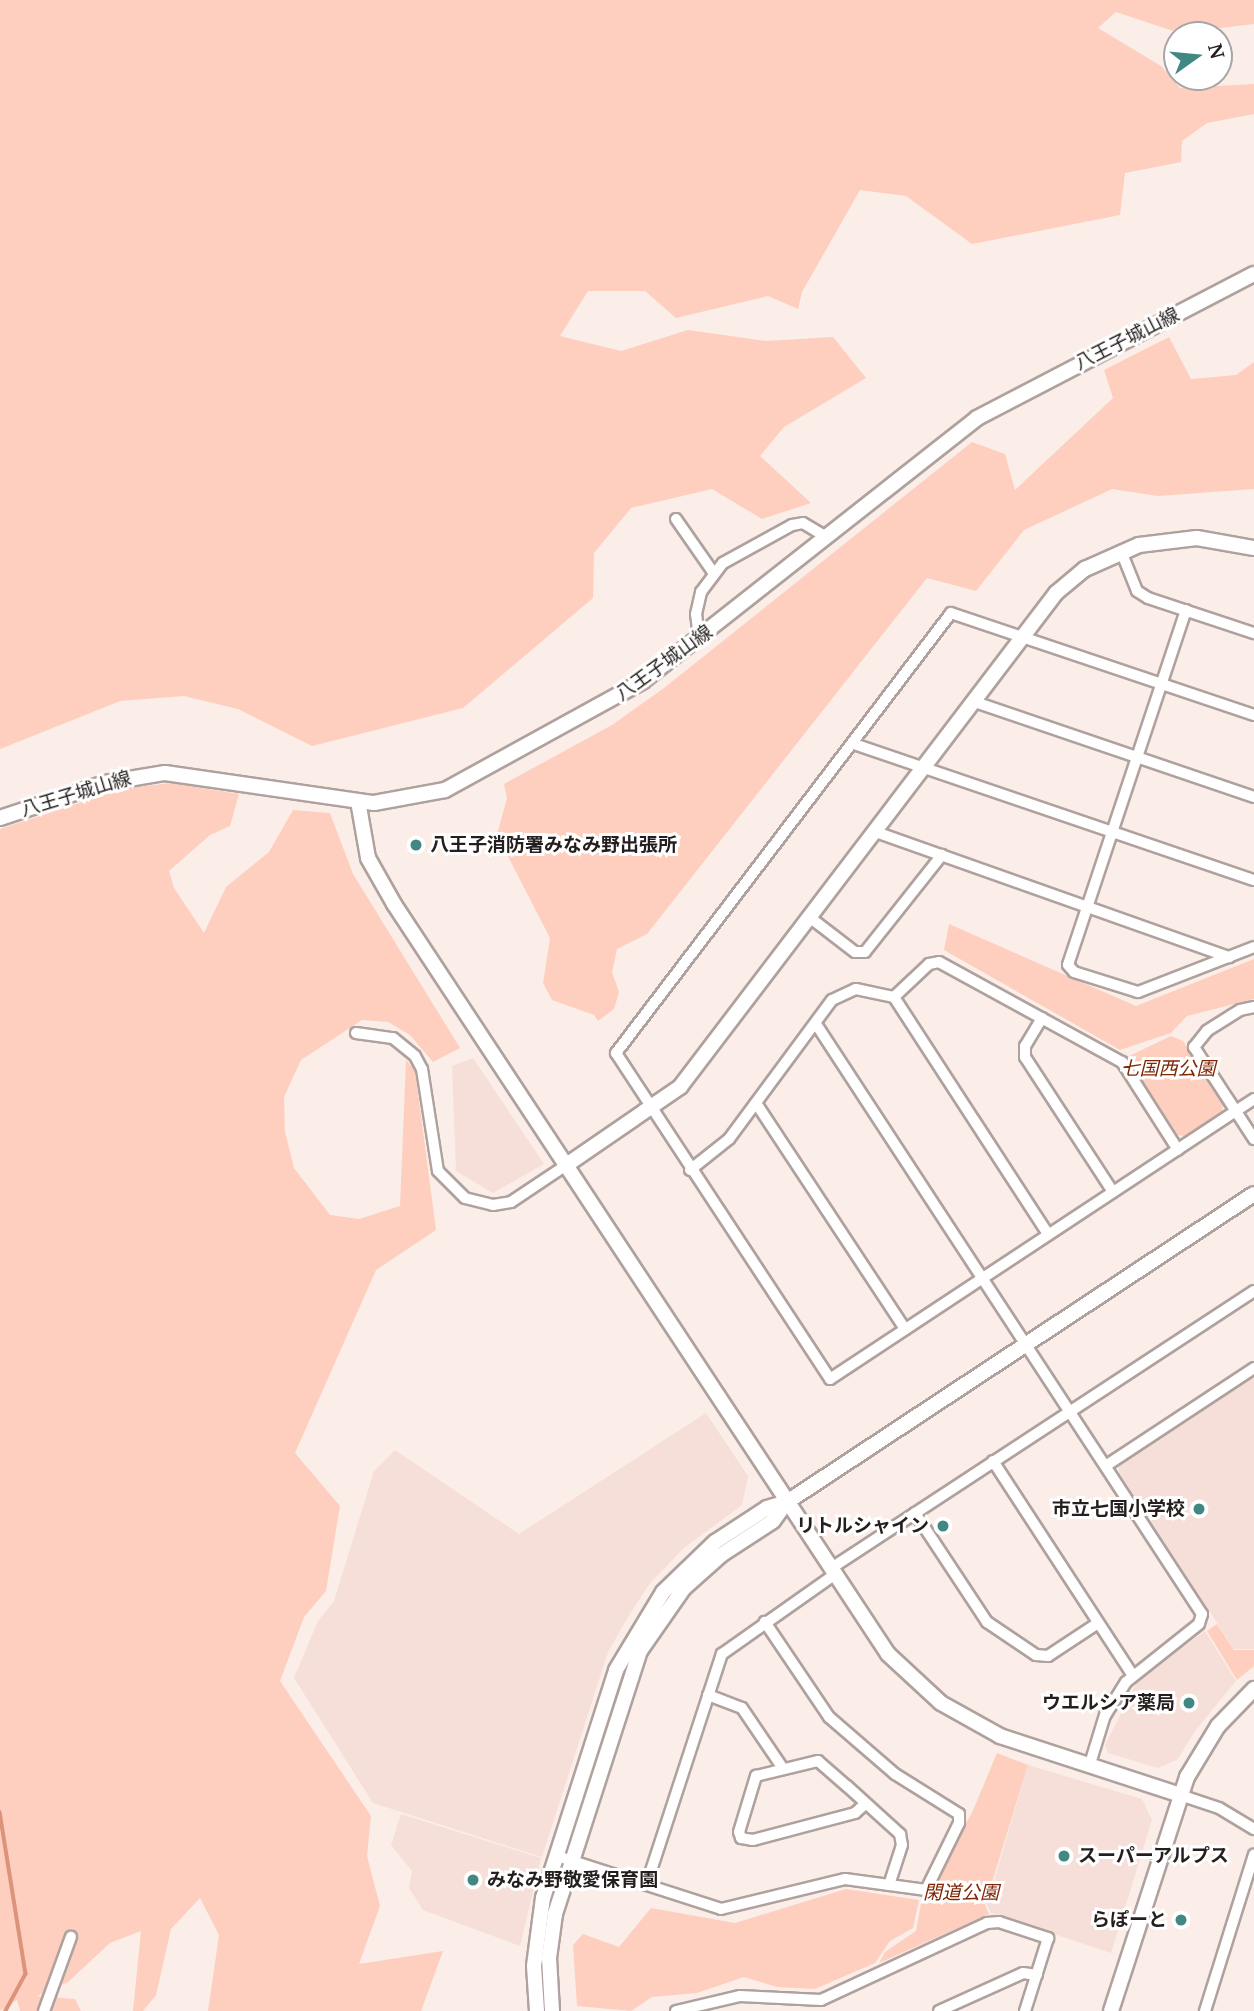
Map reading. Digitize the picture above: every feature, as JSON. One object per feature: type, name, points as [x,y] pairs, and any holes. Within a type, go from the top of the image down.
[{"type":"street","name":"八王子城山線","points":[[0,818],[105,783],[165,773],[358,802],[408,800],[467,780],[611,702],[699,638],[977,418],[1254,274]]},
{"type":"street","points":[[676,519],[713,572]]},
{"type":"street","points":[[699,638],[696,614],[713,572],[750,546],[792,525],[803,523],[825,536]]},
{"type":"street","points":[[356,1033],[393,1038],[415,1056],[422,1069],[438,1171],[465,1199],[493,1205],[511,1202],[650,1110],[680,1087],[1020,635],[1070,581],[1121,551],[1177,538],[1216,539],[1254,548]]},
{"type":"street","points":[[1121,551],[1138,591],[1254,633]]},
{"type":"street","points":[[1186,610],[1068,960],[1074,972],[1138,992],[1254,947]]},
{"type":"street","points":[[1254,715],[951,614],[632,1036],[616,1048],[616,1057],[650,1110],[826,1377],[830,1379],[1254,1099]]},
{"type":"street","points":[[972,701],[1254,797]]},
{"type":"street","points":[[854,744],[1254,880]]},
{"type":"street","points":[[358,802],[362,842],[374,870],[565,1166],[888,1654],[941,1703],[1000,1736],[1219,1808],[1254,1829]]},
{"type":"street","points":[[873,831],[1086,903],[1229,957]]},
{"type":"street","points":[[808,916],[855,952],[865,953],[942,855]]},
{"type":"street","points":[[894,997],[929,964],[939,962],[1122,1062],[1178,1150]]},
{"type":"street","points":[[690,1170],[729,1139],[843,991],[856,989],[894,997],[1048,1234]]},
{"type":"street","points":[[1254,1007],[1235,1013],[1194,1044],[1254,1139]]},
{"type":"street","points":[[1042,1018],[1025,1046],[1025,1057],[1114,1192]]},
{"type":"street","points":[[816,1024],[1202,1614],[1199,1624],[1132,1674],[1105,1715],[1089,1767]]},
{"type":"street","points":[[757,1103],[905,1329]]},
{"type":"street","points":[[537,2011],[536,1937],[640,1651],[684,1588],[721,1555],[773,1521],[787,1502],[1254,1194]]},
{"type":"street","points":[[647,1883],[722,1654],[915,1513],[1254,1291]]},
{"type":"street","points":[[1107,1465],[1254,1368]]},
{"type":"street","points":[[993,1461],[1132,1674]]},
{"type":"street","points":[[915,1513],[987,1622],[1036,1655],[1048,1656],[1098,1623]]},
{"type":"street","points":[[564,1859],[647,1883],[721,1909],[840,1879],[926,1890],[960,1816],[895,1774],[830,1717],[765,1622]]},
{"type":"street","points":[[1111,2011],[1180,1795],[1207,1742],[1254,1689]]},
{"type":"street","points":[[708,1695],[742,1708],[782,1767]]},
{"type":"street","points":[[865,1804],[855,1813],[753,1840],[741,1838],[739,1827],[753,1780],[782,1767],[818,1761],[865,1804],[901,1838],[889,1885]]},
{"type":"street","points":[[1205,2011],[1254,1856]]},
{"type":"street","points":[[552,2011],[550,1943],[564,1859]]},
{"type":"street","points":[[676,2011],[740,1996],[821,2005],[993,1922],[1048,1938],[1025,2011]]},
{"type":"street","points":[[44,2011],[71,1937]]},
{"type":"street","points":[[939,2011],[962,2006],[1023,1973],[1037,1975]]},
{"type":"shaded area","points":[[473,1058],[544,1164],[493,1193],[456,1171],[452,1066]]},
{"type":"shaded area","name":"市立七国小学校","points":[[1254,1377],[1254,1649],[1234,1649],[1119,1472],[1119,1465]]},
{"type":"shaded area","points":[[706,1413],[748,1476],[742,1505],[685,1547],[650,1583],[608,1652],[542,1857],[373,1803],[294,1678],[318,1621],[334,1601],[374,1471],[395,1450],[519,1534]]},
{"type":"shaded area","points":[[1205,1631],[1236,1681],[1194,1732],[1178,1759],[1158,1768],[1108,1753],[1105,1745],[1138,1680]]},
{"type":"shaded area","points":[[1028,1765],[1142,1799],[1152,1820],[1111,1953],[991,1913],[987,1905]]},
{"type":"shaded area","name":"みなみ野敬愛保育園","points":[[401,1814],[541,1858],[520,1946],[423,1910],[409,1888],[412,1871],[391,1845]]},
{"type":"green space","points":[[0,0],[1254,0],[1254,24],[1233,27],[1233,21],[1163,21],[1163,28],[1116,12],[1098,28],[1161,66],[1163,91],[1233,91],[1233,85],[1254,84],[1254,114],[1207,123],[1182,141],[1181,162],[1125,173],[1120,215],[972,244],[906,196],[860,190],[802,292],[798,309],[768,296],[676,318],[645,291],[588,291],[560,336],[621,351],[688,330],[766,341],[833,337],[866,378],[784,427],[760,456],[811,503],[762,519],[712,489],[631,508],[594,553],[593,598],[463,708],[312,746],[238,709],[184,696],[120,701],[0,749]]},
{"type":"green space","points":[[1169,337],[1191,379],[1236,375],[1254,362],[1254,489],[1158,496],[1112,489],[1024,530],[976,591],[927,578],[647,934],[617,949],[612,972],[619,992],[614,1009],[598,1021],[594,1015],[552,1000],[543,983],[550,938],[497,835],[507,798],[504,784],[612,725],[664,688],[972,442],[1005,454],[1015,490],[1113,398],[1104,370]]},
{"type":"green space","points":[[171,783],[239,794],[230,826],[210,835],[169,871],[174,888],[204,933],[226,887],[269,852],[293,810],[330,813],[353,874],[460,1048],[433,1062],[410,1035],[388,1022],[362,1020],[301,1060],[284,1097],[285,1132],[294,1168],[330,1215],[359,1219],[400,1206],[406,1060],[415,1070],[436,1230],[376,1270],[295,1453],[340,1506],[326,1591],[304,1617],[280,1681],[371,1816],[367,1856],[380,1906],[359,1964],[443,1951],[421,2011],[208,2011],[219,1935],[200,1898],[171,1929],[156,1995],[143,2011],[133,2011],[141,1931],[110,1943],[68,1982],[37,1996],[75,1999],[81,2011],[20,2011],[17,2000],[0,2011],[0,829],[122,789]]},
{"type":"green space","points":[[949,924],[1136,1006],[1254,959],[1254,999],[1187,1016],[1171,1033],[1120,1050],[944,950]]},
{"type":"green space","name":"七国西公園","points":[[1171,1036],[1183,1041],[1223,1105],[1222,1113],[1184,1136],[1178,1135],[1127,1057]]},
{"type":"green space","points":[[1217,1624],[1234,1650],[1254,1650],[1254,1666],[1237,1680],[1207,1631]]},
{"type":"green space","name":"閑道公園","points":[[997,1753],[1028,1765],[985,1905],[989,1914],[879,1963],[885,1952],[916,1931],[922,1898],[931,1899],[946,1854],[972,1813]]},
{"type":"green space","points":[[846,1889],[919,1900],[913,1928],[890,1941],[875,1963],[815,1989],[777,1987],[744,1977],[697,1993],[652,1997],[631,2011],[577,2006],[573,1945],[583,1934],[619,1947],[651,1908],[735,1923]]},
{"type":"waterway","points":[[0,1812],[26,1974],[6,2011]]},
{"type":"place","name":"八王子消防署みなみ野出張所","points":[[416,845]]},
{"type":"place","name":"市立七国小学校","points":[[1199,1509]]},
{"type":"place","name":"リトルシャイン","points":[[943,1526]]},
{"type":"place","name":"ウエルシア薬局","points":[[1189,1703]]},
{"type":"place","name":"スーパーアルプス","points":[[1064,1856]]},
{"type":"place","name":"みなみ野敬愛保育園","points":[[473,1880]]},
{"type":"place","name":"らぽーと","points":[[1181,1920]]}]
